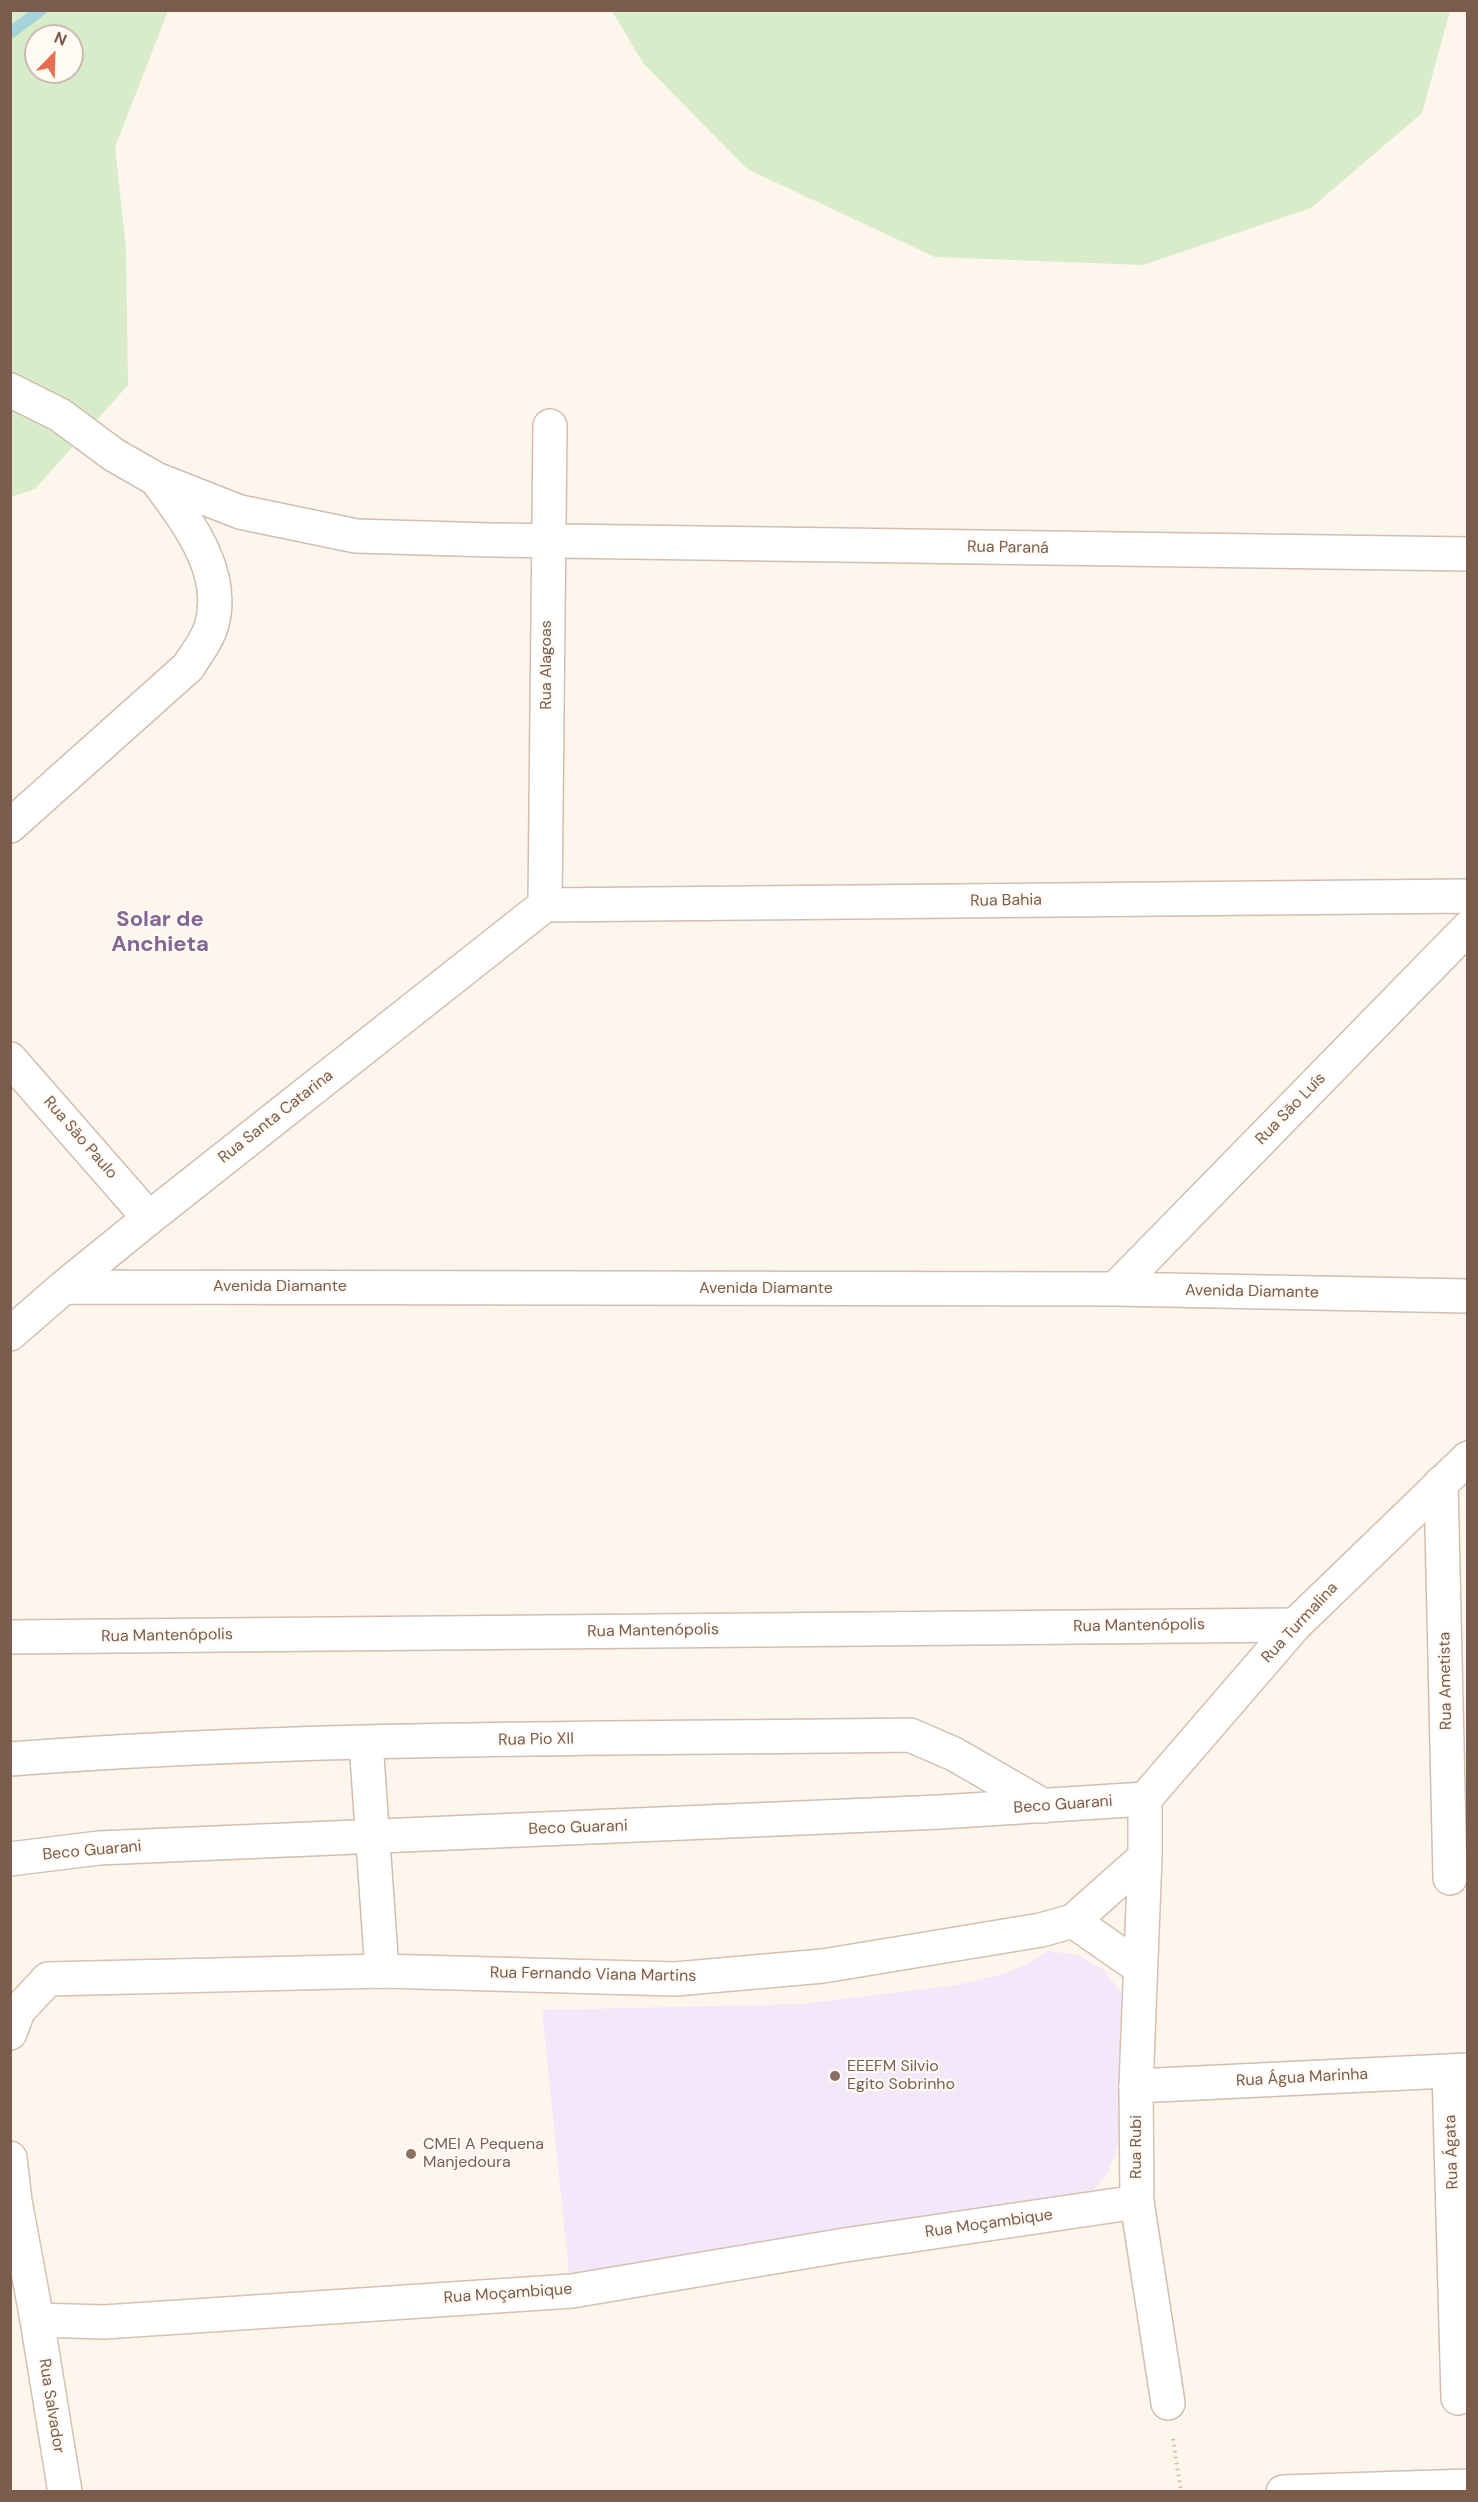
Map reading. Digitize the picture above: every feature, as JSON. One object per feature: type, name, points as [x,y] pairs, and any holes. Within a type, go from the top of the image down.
[{"type":"street","name":"Rua Paraná","points":[[10,390],[60,415],[114,455],[156,479],[240,512],[356,536],[1467,554]]},
{"type":"street","name":"Rua Alagoas","points":[[545,905],[550,426]]},
{"type":"street","points":[[10,826],[188,667],[209,632],[215,599],[212,576],[190,525],[156,479]]},
{"type":"street","name":"Rua Bahia","points":[[545,905],[1467,896]]},
{"type":"street","name":"Rua Santa Catarina","points":[[10,1334],[149,1218],[545,905]]},
{"type":"street","name":"Rua São Luís","points":[[1115,1289],[1467,928]]},
{"type":"street","name":"Rua São Paulo","points":[[10,1059],[149,1218]]},
{"type":"street","name":"Avenida Diamante","points":[[64,1287],[1115,1289],[1467,1296]]},
{"type":"street","name":"Rua Turmalina","points":[[1145,1799],[1295,1625],[1467,1458]]},
{"type":"street","name":"Rua Ametista","points":[[1441,1483],[1450,1878]]},
{"type":"street","name":"Rua Mantenópolis","points":[[10,1637],[1295,1625]]},
{"type":"street","name":"Rua Pio XII","points":[[10,1759],[112,1751],[366,1742],[910,1735],[954,1754],[1044,1806]]},
{"type":"street","points":[[366,1742],[382,1971]]},
{"type":"street","name":"Beco Guarani","points":[[10,1859],[99,1848],[928,1813],[1145,1799]]},
{"type":"street","name":"Rua Rubi","points":[[1145,1799],[1145,1857],[1136,2086],[1137,2202],[1168,2403]]},
{"type":"street","name":"Rua Fernando Viana Martins","points":[[10,2033],[18,2011],[48,1979],[382,1971],[675,1979],[823,1966],[1041,1930],[1073,1921],[1145,1857]]},
{"type":"street","points":[[1073,1921],[1139,1967]]},
{"type":"street","name":"Rua Água Marinha","points":[[1136,2086],[1458,2071]]},
{"type":"street","name":"Rua Ágata","points":[[1458,2071],[1458,2398]]},
{"type":"street","points":[[11,2164],[15,2201],[38,2320]]},
{"type":"street","name":"Rua Moçambique","points":[[38,2320],[104,2322],[572,2291],[845,2245],[1137,2202]]},
{"type":"street","name":"Rua Salvador","points":[[38,2320],[65,2492]]},
{"type":"street","points":[[1283,2492],[1467,2486]]},
{"type":"path","points":[[1168,2403],[1181,2492]]},
{"type":"shaded area","name":"EEEFM Silvio Egito Sobrinho","points":[[1048,1951],[1078,1955],[1104,1970],[1123,1995],[1119,2143],[1108,2172],[1094,2190],[1075,2201],[570,2283],[542,2010],[802,2004],[956,1985],[999,1975],[1025,1965]]},
{"type":"green space","points":[[10,11],[168,11],[115,147],[126,248],[128,385],[35,489],[11,497]]},
{"type":"green space","points":[[612,11],[1450,11],[1422,113],[1311,208],[1143,265],[935,257],[747,169],[643,63]]},
{"type":"waterway","points":[[10,33],[41,10]]},
{"type":"place","name":"EEEFM Silvio Egito Sobrinho","points":[[835,2076]]},
{"type":"place","name":"CMEI A Pequena Manjedoura","points":[[411,2154]]},
{"type":"district","name":"Solar de Anchieta","points":[[160,932]]}]
